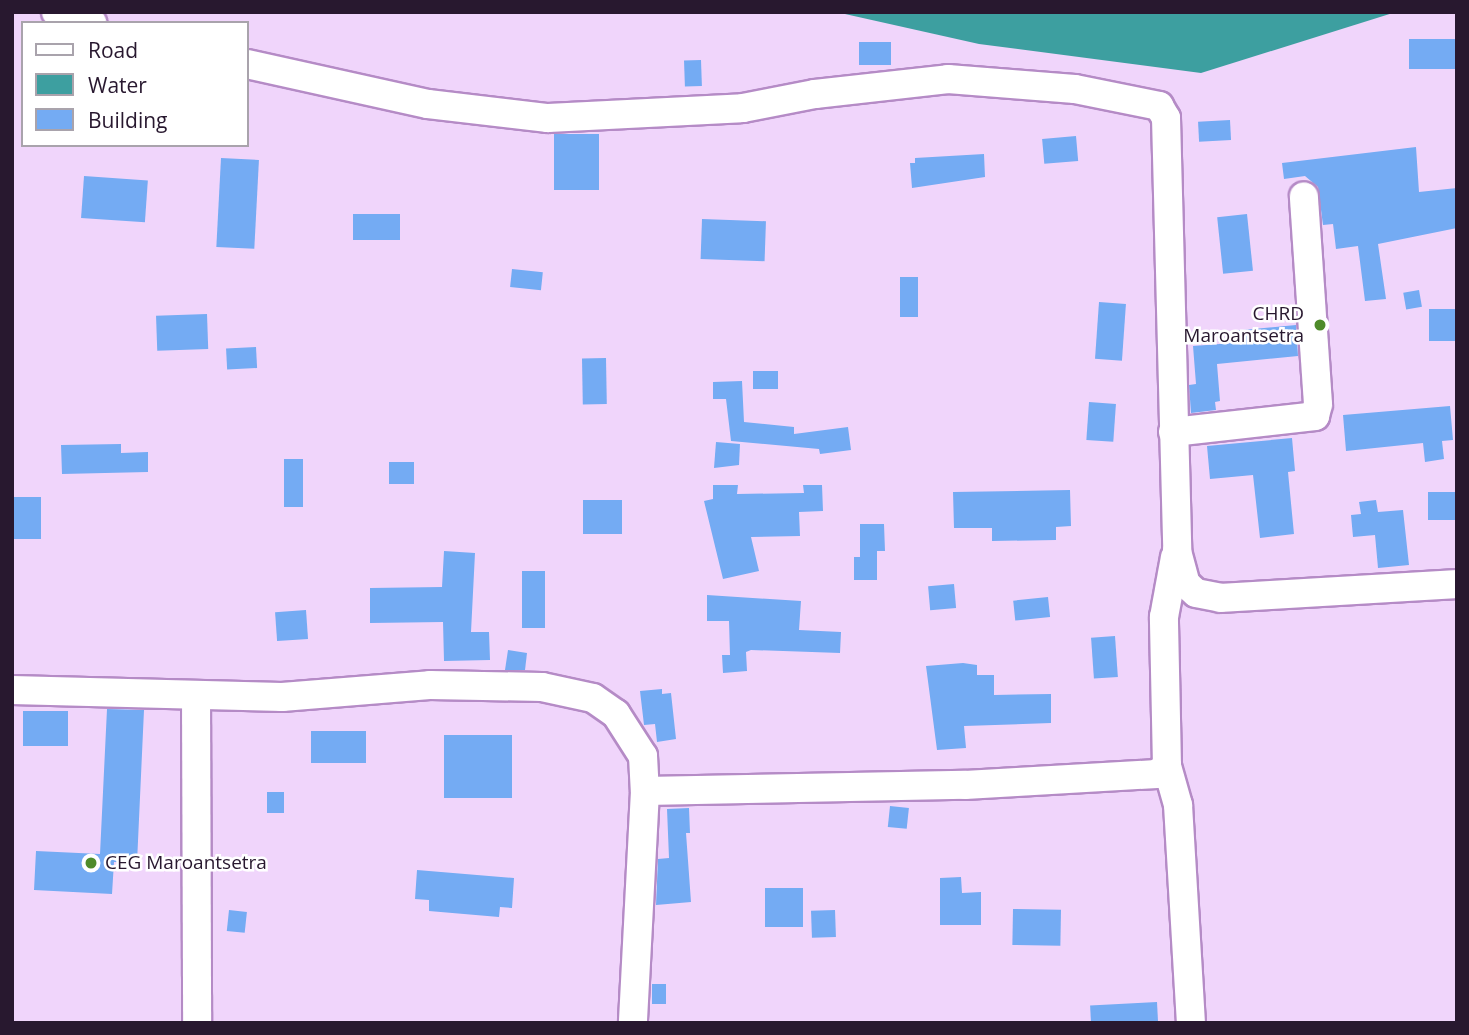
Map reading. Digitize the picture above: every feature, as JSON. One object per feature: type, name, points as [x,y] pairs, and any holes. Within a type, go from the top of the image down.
[{"type":"street","points":[[56,12],[85,21]]},
{"type":"street","points":[[248,64],[428,104],[548,118],[743,108],[815,94],[948,79],[1075,89],[1149,101],[1159,106],[1166,118],[1177,551],[1164,617],[1167,766],[1178,805],[1191,1023]]},
{"type":"street","points":[[1173,432],[1315,416],[1318,404],[1304,196]]},
{"type":"street","points":[[1177,551],[1186,584],[1196,593],[1221,598],[1457,584]]},
{"type":"street","points":[[12,690],[196,697],[316,696],[430,685],[569,689],[616,714],[632,733],[643,756],[645,790],[633,1023]]},
{"type":"street","points":[[196,697],[197,1023]]},
{"type":"street","points":[[645,790],[1136,778],[1167,766]]},
{"type":"water","points":[[836,12],[1396,12],[1201,73],[979,44]]},
{"type":"building","points":[[1409,39],[1457,39],[1457,69],[1409,69]]},
{"type":"building","points":[[859,42],[891,42],[891,65],[859,65]]},
{"type":"building","points":[[701,60],[702,86],[685,87],[684,61]]},
{"type":"building","points":[[1230,120],[1231,140],[1199,142],[1198,122]]},
{"type":"building","points":[[554,134],[599,134],[599,190],[554,190]]},
{"type":"building","points":[[1076,136],[1078,161],[1044,164],[1042,139]]},
{"type":"building","points":[[1416,147],[1419,192],[1457,188],[1457,228],[1378,244],[1386,299],[1365,301],[1358,246],[1336,249],[1333,224],[1323,225],[1318,187],[1305,176],[1284,179],[1282,163]]},
{"type":"building","points":[[984,154],[985,177],[912,188],[910,163],[915,163],[915,158]]},
{"type":"building","points":[[221,158],[259,160],[254,249],[216,247]]},
{"type":"building","points":[[84,176],[148,180],[145,222],[81,218]]},
{"type":"building","points":[[353,214],[400,214],[400,240],[353,240]]},
{"type":"building","points":[[1247,214],[1253,271],[1223,274],[1217,217]]},
{"type":"building","points":[[702,219],[766,221],[765,261],[701,259]]},
{"type":"building","points":[[512,269],[543,272],[541,290],[510,287]]},
{"type":"building","points":[[900,277],[918,277],[918,317],[900,317]]},
{"type":"building","points":[[1419,290],[1422,307],[1406,310],[1403,293]]},
{"type":"building","points":[[1099,302],[1126,304],[1122,361],[1095,359]]},
{"type":"building","points":[[1429,309],[1457,309],[1457,341],[1429,341]]},
{"type":"building","points":[[207,314],[208,349],[157,351],[156,316]]},
{"type":"building","points":[[1296,325],[1298,356],[1217,364],[1220,401],[1215,402],[1216,410],[1191,413],[1189,385],[1196,384],[1193,346],[1233,343],[1232,331]]},
{"type":"building","points":[[256,347],[257,368],[227,370],[226,349]]},
{"type":"building","points":[[582,358],[606,358],[607,404],[583,404]]},
{"type":"building","points":[[753,371],[778,371],[778,389],[753,389]]},
{"type":"building","points":[[742,381],[744,422],[794,427],[794,434],[848,427],[851,450],[820,454],[819,449],[731,441],[726,399],[713,399],[713,382]]},
{"type":"building","points":[[1089,402],[1116,404],[1113,442],[1086,440]]},
{"type":"building","points":[[1450,406],[1453,440],[1442,441],[1444,459],[1425,462],[1423,443],[1346,451],[1343,415]]},
{"type":"building","points":[[1292,438],[1295,471],[1288,472],[1294,534],[1260,538],[1253,475],[1210,479],[1207,446]]},
{"type":"building","points":[[716,442],[740,444],[739,465],[714,468]]},
{"type":"building","points":[[121,444],[121,453],[148,452],[148,472],[62,474],[61,445]]},
{"type":"building","points":[[284,459],[303,459],[303,507],[284,507]]},
{"type":"building","points":[[389,462],[414,462],[414,484],[389,484]]},
{"type":"building","points":[[713,485],[738,485],[737,494],[804,493],[803,485],[822,485],[823,511],[799,512],[800,536],[751,537],[759,571],[723,579],[704,501],[713,499]]},
{"type":"building","points":[[1070,490],[1071,526],[1056,527],[1056,540],[992,541],[992,528],[954,528],[953,492]]},
{"type":"building","points":[[1428,492],[1457,492],[1457,520],[1428,520]]},
{"type":"building","points":[[12,497],[41,497],[41,539],[12,539]]},
{"type":"building","points":[[583,500],[622,500],[622,534],[583,534]]},
{"type":"building","points":[[1376,500],[1378,512],[1403,510],[1409,565],[1378,568],[1375,535],[1353,537],[1351,515],[1361,514],[1359,502]]},
{"type":"building","points":[[860,524],[884,524],[885,551],[877,551],[877,580],[854,580],[854,557],[860,557]]},
{"type":"building","points":[[444,551],[475,553],[471,632],[489,632],[490,660],[444,661],[443,622],[370,623],[370,588],[442,587]]},
{"type":"building","points":[[522,571],[545,571],[545,628],[522,628]]},
{"type":"building","points":[[954,584],[956,608],[930,610],[928,586]]},
{"type":"building","points":[[707,595],[801,601],[799,630],[841,632],[840,653],[751,650],[746,652],[747,671],[723,673],[722,655],[730,655],[729,621],[707,621]]},
{"type":"building","points":[[1048,597],[1050,617],[1015,621],[1013,601]]},
{"type":"building","points":[[306,610],[308,639],[277,641],[275,612]]},
{"type":"building","points":[[1115,636],[1118,677],[1094,679],[1091,638]]},
{"type":"building","points":[[508,650],[527,653],[525,670],[505,670]]},
{"type":"building","points":[[963,663],[977,665],[977,675],[994,675],[994,695],[1051,694],[1051,723],[964,726],[966,748],[937,750],[926,666]]},
{"type":"building","points":[[662,689],[662,694],[671,693],[676,739],[657,742],[655,724],[644,725],[640,691]]},
{"type":"building","points":[[107,709],[144,710],[137,863],[114,862],[112,894],[34,890],[36,851],[100,854]]},
{"type":"building","points":[[23,711],[68,711],[68,746],[23,746]]},
{"type":"building","points":[[311,731],[366,731],[366,763],[311,763]]},
{"type":"building","points":[[444,735],[512,735],[512,798],[444,798]]},
{"type":"building","points":[[267,792],[284,792],[284,813],[267,813]]},
{"type":"building","points":[[890,806],[909,808],[907,829],[888,827]]},
{"type":"building","points":[[689,808],[690,833],[686,833],[691,902],[656,905],[658,859],[669,858],[667,809]]},
{"type":"building","points":[[417,870],[514,878],[512,908],[500,907],[499,917],[429,911],[429,900],[415,899]]},
{"type":"building","points":[[961,877],[962,893],[981,892],[981,925],[940,925],[940,878]]},
{"type":"building","points":[[765,888],[803,888],[803,927],[765,927]]},
{"type":"building","points":[[1013,909],[1061,910],[1060,946],[1012,945]]},
{"type":"building","points":[[229,910],[247,912],[245,933],[227,931]]},
{"type":"building","points":[[835,910],[836,937],[812,938],[811,911]]},
{"type":"building","points":[[652,984],[666,984],[666,1004],[652,1004]]},
{"type":"building","points":[[1157,1002],[1158,1023],[1091,1023],[1090,1006]]},
{"type":"place","name":"CHRD Maroantsetra","points":[[1320,325]]},
{"type":"place","name":"CEG Maroantsetra","points":[[91,863]]}]
